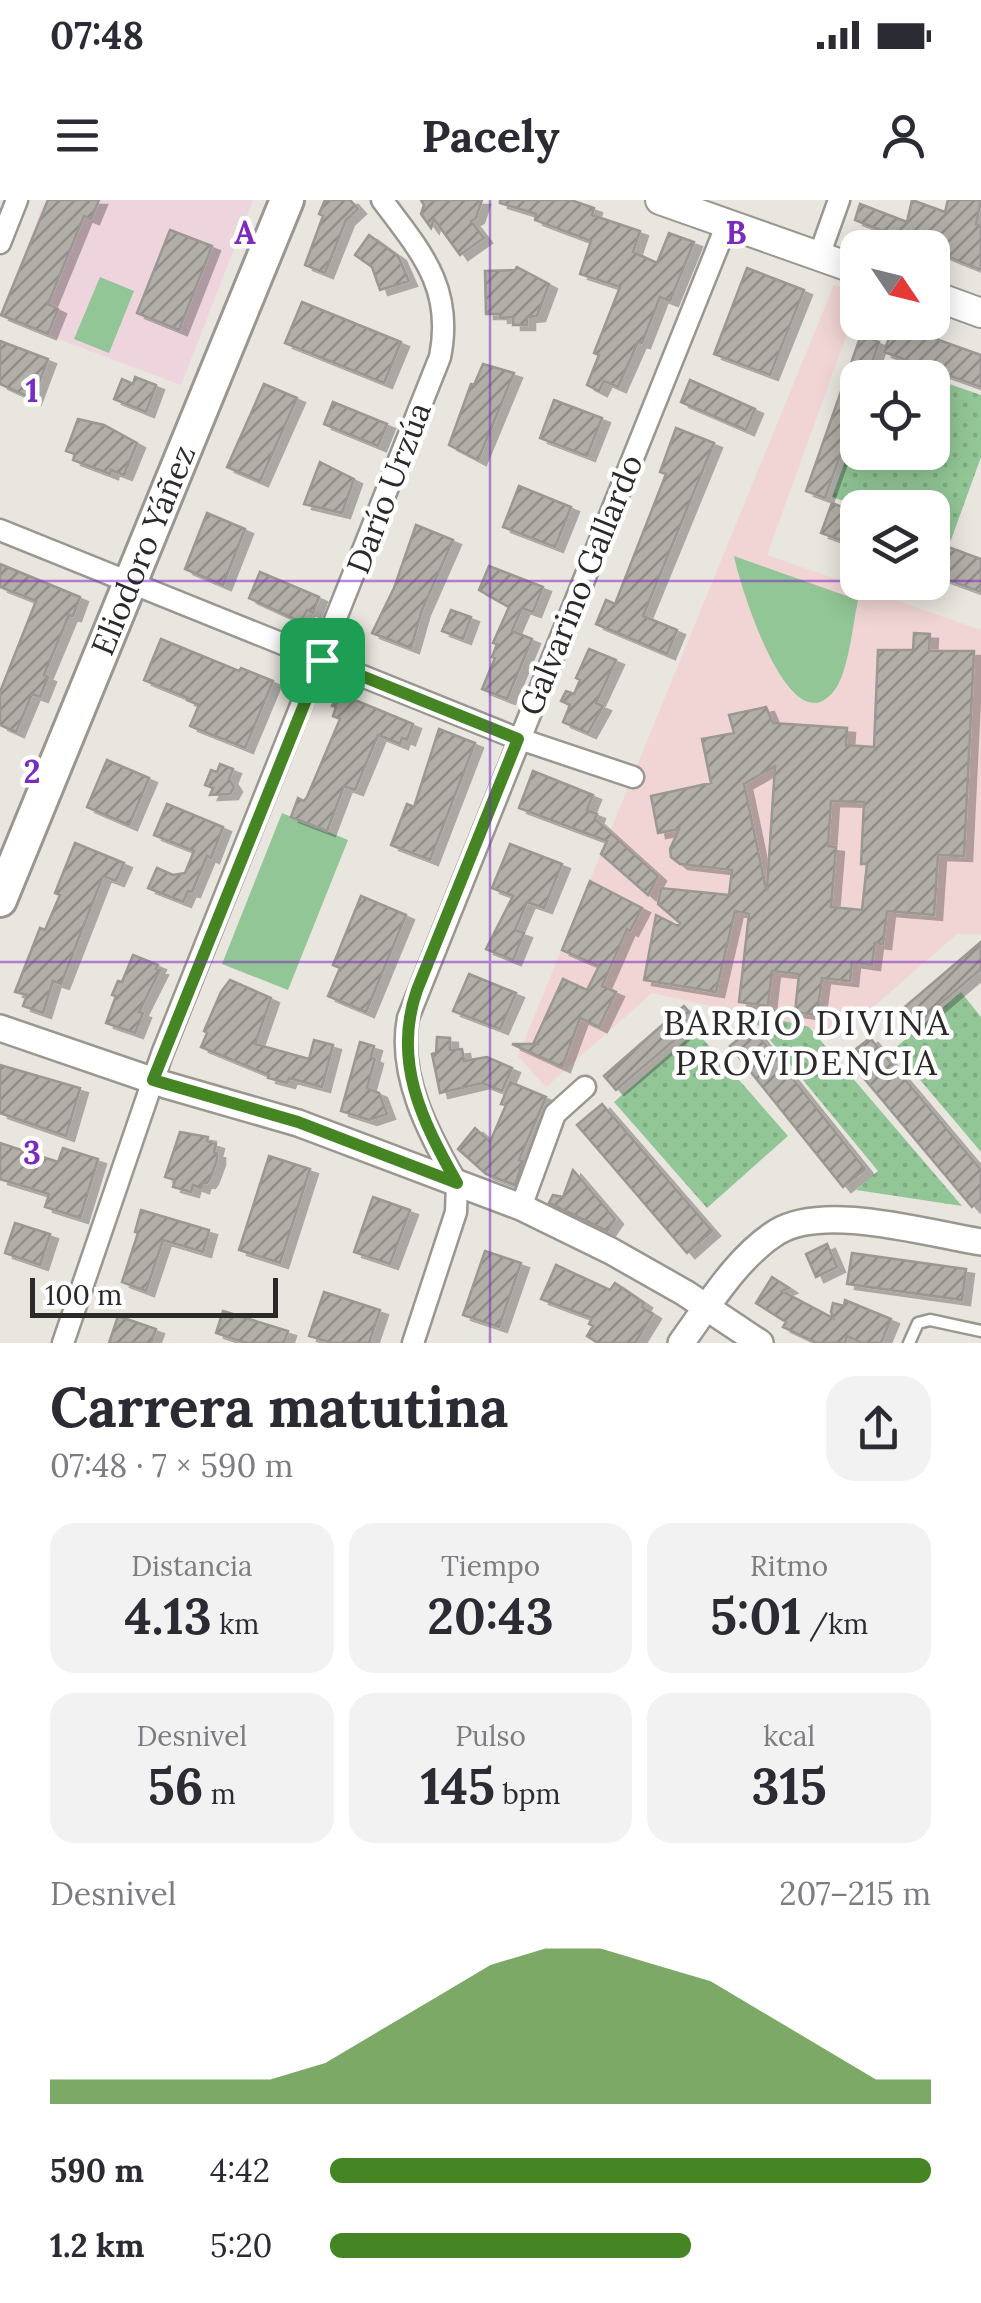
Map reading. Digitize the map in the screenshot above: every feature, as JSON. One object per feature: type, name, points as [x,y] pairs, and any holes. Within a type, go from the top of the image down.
[{"type":"main road","name":"Eliodoro Yáñez","points":[[0,900],[287,200]]},
{"type":"main road","points":[[660,200],[840,266]]},
{"type":"main road","points":[[950,302],[981,313]]},
{"type":"street","points":[[0,243],[16,200]]},
{"type":"street","name":"Darío Urzúa","points":[[63,1343],[153,1080],[436,370],[442,344],[442,303],[433,273],[382,200]]},
{"type":"street","points":[[819,256],[839,200]]},
{"type":"street","name":"Galvarino Gallardo","points":[[457,1183],[422,1114],[408,1060],[406,1030],[417,990],[727,224]]},
{"type":"street","points":[[0,530],[518,739],[633,778]]},
{"type":"street","points":[[0,1028],[153,1080],[298,1122],[521,1208],[612,1252],[760,1343]]},
{"type":"street","points":[[521,1208],[555,1114],[585,1087]]},
{"type":"street","points":[[413,1343],[456,1212],[457,1183]]},
{"type":"street","points":[[681,1343],[759,1246],[774,1234],[806,1220],[838,1218],[981,1241]]},
{"type":"lane","points":[[909,1343],[918,1324],[930,1320],[981,1331]]},
{"type":"shaded area","points":[[45,200],[253,200],[181,385],[0,317]]},
{"type":"shaded area","points":[[834,285],[840,287],[840,340],[845,340],[767,555],[840,581],[840,600],[895,600],[981,630],[981,934],[957,934],[841,1035],[652,993],[546,1087],[518,1056]]},
{"type":"green space","points":[[100,277],[134,291],[109,353],[74,339]]},
{"type":"green space","points":[[950,384],[981,395],[981,457],[951,540],[950,490],[840,490],[840,500],[832,497],[842,470],[950,470]]},
{"type":"green space","points":[[734,556],[840,594],[840,600],[858,600],[843,673],[834,691],[817,703],[800,698],[769,655]]},
{"type":"green space","points":[[282,813],[348,840],[288,990],[222,964]]},
{"type":"green space","points":[[961,992],[981,1017],[981,1152],[894,1049]]},
{"type":"green space","points":[[747,1012],[809,1027],[962,1206],[856,1190],[878,1171]]},
{"type":"green space","points":[[696,1031],[788,1136],[707,1208],[614,1102]]},
{"type":"building","points":[[48,200],[99,200],[91,219],[84,216],[48,304],[58,309],[48,334],[1,315]]},
{"type":"building","points":[[325,200],[350,200],[358,209],[346,220],[325,273],[305,265]]},
{"type":"building","points":[[421,200],[482,200],[476,218],[471,221],[484,238],[460,255],[434,219],[431,228],[421,214]]},
{"type":"building","points":[[500,200],[571,200],[594,208],[592,215],[640,231],[633,252],[657,263],[669,233],[694,242],[670,301],[660,297],[642,343],[638,342],[618,387],[604,381],[599,391],[587,385],[599,355],[594,353],[620,287],[580,274],[591,241],[535,220],[536,214]]},
{"type":"building","points":[[912,200],[945,212],[948,200],[981,200],[976,224],[981,226],[981,270],[950,257],[950,230],[880,230],[855,220],[860,204],[907,222]]},
{"type":"building","points":[[170,230],[212,246],[179,330],[137,313]]},
{"type":"building","points":[[369,235],[398,256],[409,281],[380,290],[372,267],[355,255]]},
{"type":"building","points":[[517,267],[549,284],[537,316],[527,317],[527,325],[513,325],[513,317],[486,314],[485,271]]},
{"type":"building","points":[[747,268],[804,290],[770,375],[714,354]]},
{"type":"building","points":[[302,302],[401,342],[384,383],[285,343]]},
{"type":"building","points":[[859,340],[879,342],[873,360],[852,360]]},
{"type":"building","points":[[888,340],[939,340],[981,355],[981,387],[950,376],[950,360],[906,360],[884,352]]},
{"type":"building","points":[[0,341],[48,359],[33,399],[0,384]]},
{"type":"building","points":[[483,364],[514,373],[478,460],[449,445],[471,384],[474,385]]},
{"type":"building","points":[[135,377],[156,385],[146,412],[114,399],[122,379],[133,384]]},
{"type":"building","points":[[690,380],[755,409],[746,430],[681,402]]},
{"type":"building","points":[[264,384],[297,398],[260,481],[227,467]]},
{"type":"building","points":[[840,395],[840,456],[825,498],[806,491]]},
{"type":"building","points":[[554,400],[602,418],[587,456],[540,438]]},
{"type":"building","points":[[333,402],[387,424],[378,446],[324,424]]},
{"type":"building","points":[[78,419],[104,425],[137,443],[124,475],[73,460],[75,454],[66,451]]},
{"type":"building","points":[[676,428],[714,443],[643,616],[677,630],[667,654],[596,624],[606,600],[615,604],[666,474],[660,472]]},
{"type":"building","points":[[320,462],[354,479],[342,513],[304,504]]},
{"type":"building","points":[[519,486],[571,507],[555,547],[503,527]]},
{"type":"building","points":[[832,503],[840,506],[840,540],[821,533]]},
{"type":"building","points":[[207,513],[245,529],[223,585],[185,569]]},
{"type":"building","points":[[416,525],[453,540],[422,610],[411,648],[372,633],[394,588]]},
{"type":"building","points":[[950,548],[981,559],[981,592],[950,581]]},
{"type":"building","points":[[0,564],[80,597],[44,675],[48,677],[40,697],[32,694],[16,732],[0,725],[0,692],[36,601],[0,587]]},
{"type":"building","points":[[489,566],[543,587],[533,612],[522,608],[512,631],[532,639],[507,699],[482,689],[495,658],[492,657],[497,644],[493,643],[509,607],[479,590]]},
{"type":"building","points":[[260,572],[319,597],[313,613],[307,610],[301,622],[249,598]]},
{"type":"building","points":[[451,610],[471,617],[463,639],[442,631]]},
{"type":"building","points":[[914,633],[930,634],[929,651],[974,651],[964,856],[938,855],[934,915],[887,911],[883,944],[875,943],[872,965],[852,962],[850,981],[822,978],[817,1015],[795,1012],[799,974],[772,971],[768,1006],[739,1002],[749,914],[735,911],[716,992],[644,980],[656,915],[678,926],[680,923],[658,904],[661,888],[729,895],[732,870],[680,864],[671,857],[670,849],[679,829],[658,833],[651,796],[711,783],[702,739],[734,733],[729,715],[766,707],[773,723],[847,728],[846,745],[874,747],[878,650],[913,650]],"holes":[[[775,766],[767,889],[766,889],[744,784]],[[831,801],[864,802],[861,864],[867,864],[862,910],[831,907],[836,847],[828,846]]]},
{"type":"building","points":[[161,639],[273,681],[245,748],[190,726],[199,705],[144,680]]},
{"type":"building","points":[[589,649],[616,660],[596,703],[603,706],[588,733],[563,722],[570,705],[561,701],[566,691],[574,694],[580,680],[576,678]]},
{"type":"building","points":[[338,693],[413,724],[407,740],[402,738],[400,744],[378,735],[355,790],[344,786],[327,831],[291,817],[298,798],[304,801],[307,797],[340,719],[333,716],[336,707],[332,706]]},
{"type":"building","points":[[439,729],[475,743],[430,860],[391,845],[407,804],[414,807]]},
{"type":"building","points":[[107,760],[149,778],[129,825],[87,807]]},
{"type":"building","points":[[220,764],[233,769],[229,779],[234,787],[230,794],[210,795],[213,788],[205,785],[211,770],[217,772]]},
{"type":"building","points":[[533,771],[593,795],[587,810],[597,814],[595,819],[658,876],[648,895],[601,854],[607,841],[519,808]]},
{"type":"building","points":[[167,804],[223,827],[211,858],[207,856],[192,892],[188,891],[183,902],[148,888],[157,868],[173,875],[185,873],[194,851],[154,835]]},
{"type":"building","points":[[75,843],[124,863],[116,881],[103,876],[61,984],[53,981],[43,1013],[23,1006],[27,995],[15,992],[40,928],[45,930],[60,895],[55,893]]},
{"type":"building","points":[[510,844],[562,864],[544,908],[527,902],[515,930],[524,933],[513,960],[486,949],[513,896],[492,888]]},
{"type":"building","points":[[590,881],[642,908],[630,931],[627,929],[602,986],[616,992],[599,1027],[580,1018],[562,1067],[512,1044],[539,1044],[534,1042],[563,979],[587,990],[599,966],[562,950]]},
{"type":"building","points":[[361,896],[406,915],[366,1012],[328,996],[340,968],[333,965]]},
{"type":"building","points":[[981,942],[981,969],[912,1028],[899,1012]]},
{"type":"building","points":[[133,955],[158,965],[156,969],[160,970],[139,1012],[143,1013],[135,1033],[106,1023],[116,996],[112,995]]},
{"type":"building","points":[[469,974],[516,993],[500,1029],[453,1011]]},
{"type":"building","points":[[230,980],[271,998],[255,1044],[309,1059],[314,1040],[333,1045],[322,1087],[289,1078],[287,1083],[268,1078],[269,1075],[201,1047],[207,1033],[204,1031]]},
{"type":"building","points":[[684,1006],[697,1021],[616,1090],[604,1076]]},
{"type":"building","points":[[752,1028],[865,1169],[843,1187],[730,1046]]},
{"type":"building","points":[[437,1037],[450,1038],[450,1050],[462,1049],[464,1061],[487,1057],[512,1068],[502,1091],[482,1083],[440,1093],[432,1054],[436,1053]]},
{"type":"building","points":[[870,1038],[981,1170],[981,1199],[972,1207],[846,1057]]},
{"type":"building","points":[[360,1042],[374,1046],[371,1057],[375,1059],[367,1088],[379,1093],[387,1114],[369,1120],[341,1111]]},
{"type":"building","points":[[0,1065],[80,1088],[66,1136],[0,1113]]},
{"type":"building","points":[[510,1082],[546,1097],[519,1160],[523,1161],[515,1185],[486,1174],[458,1149],[475,1128],[490,1142],[506,1105],[501,1104]]},
{"type":"building","points":[[602,1104],[712,1231],[687,1253],[577,1125]]},
{"type":"building","points":[[180,1132],[208,1137],[207,1141],[216,1144],[217,1160],[210,1179],[201,1188],[193,1185],[191,1192],[173,1187],[175,1180],[165,1177]]},
{"type":"building","points":[[0,1143],[58,1162],[63,1148],[98,1159],[80,1218],[45,1207],[49,1194],[0,1179]]},
{"type":"building","points":[[269,1156],[310,1169],[280,1263],[239,1250]]},
{"type":"building","points":[[573,1170],[615,1219],[607,1231],[549,1203],[553,1195],[563,1197]]},
{"type":"building","points":[[373,1197],[410,1210],[390,1264],[354,1252]]},
{"type":"building","points":[[141,1210],[209,1230],[203,1252],[163,1240],[146,1291],[122,1282]]},
{"type":"building","points":[[15,1223],[50,1234],[40,1265],[5,1253]]},
{"type":"building","points":[[827,1244],[837,1267],[816,1277],[806,1254]]},
{"type":"building","points":[[485,1251],[521,1263],[499,1327],[463,1315]]},
{"type":"building","points":[[852,1253],[966,1269],[962,1300],[847,1284]]},
{"type":"building","points":[[556,1265],[610,1290],[615,1283],[644,1303],[642,1307],[653,1314],[635,1343],[598,1343],[587,1336],[593,1326],[589,1324],[592,1318],[541,1299]]},
{"type":"building","points":[[772,1277],[789,1288],[782,1291],[833,1318],[833,1303],[844,1306],[845,1300],[891,1319],[881,1343],[862,1343],[847,1336],[845,1343],[817,1343],[783,1327],[786,1322],[756,1303]]},
{"type":"building","points":[[324,1292],[380,1310],[369,1343],[332,1343],[309,1336]]},
{"type":"building","points":[[223,1311],[288,1331],[284,1343],[246,1343],[216,1333]]},
{"type":"building","points":[[118,1316],[156,1329],[151,1343],[109,1343]]},
{"type":"district","name":"BARRIO DIVINA PROVIDENCIA","points":[[807,1043]]},
{"type":"route","points":[[322,660],[518,739],[417,990],[406,1030],[411,1076],[422,1114],[457,1183],[298,1122],[153,1080],[322,660]]}]
